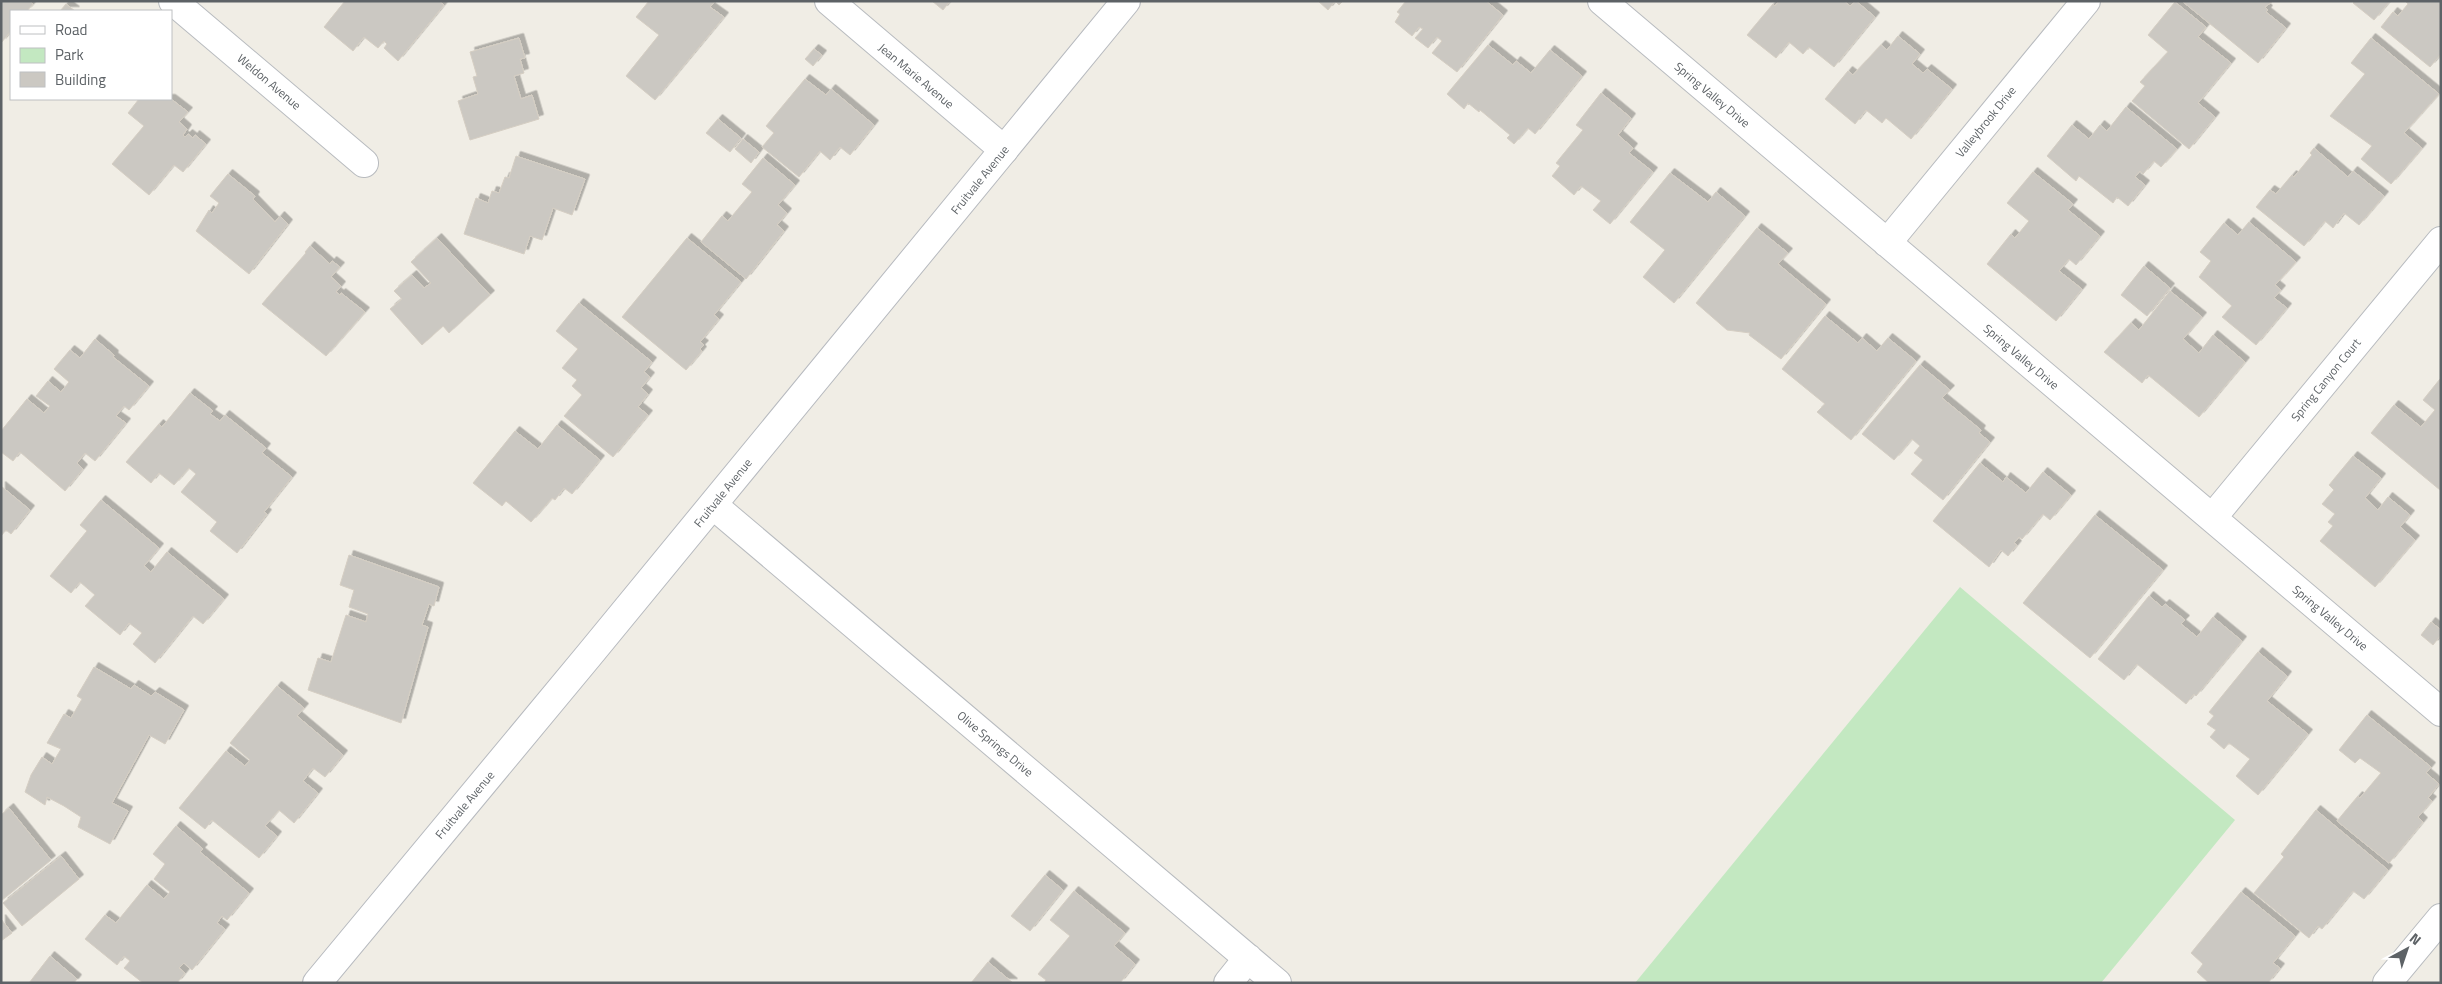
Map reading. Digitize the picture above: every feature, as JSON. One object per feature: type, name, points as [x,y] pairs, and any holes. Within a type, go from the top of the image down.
[{"type":"street","name":"Weldon Avenue","points":[[173,1],[364,163]]},
{"type":"street","name":"Jean Marie Avenue","points":[[829,1],[1004,150]]},
{"type":"street","name":"Fruitvale Avenue","points":[[317,983],[713,505],[1126,1]]},
{"type":"street","name":"Spring Valley Drive","points":[[1602,1],[2441,712]]},
{"type":"street","name":"Valleybrook Drive","points":[[1887,243],[2086,1]]},
{"type":"street","name":"Spring Canyon Court","points":[[2212,518],[2441,241]]},
{"type":"street","name":"Olive Springs Drive","points":[[713,505],[1277,983]]},
{"type":"street","points":[[2387,983],[2441,918]]},
{"type":"street","points":[[1228,983],[1248,958]]},
{"type":"green space","points":[[1960,587],[2235,820],[2101,983],[1635,983]]},
{"type":"building","points":[[1,1],[30,1],[33,4],[28,10],[10,10],[10,32],[1,43]]},
{"type":"building","points":[[345,1],[439,1],[444,5],[398,61],[384,48],[387,44],[384,41],[378,48],[364,37],[353,51],[324,27]]},
{"type":"building","points":[[649,1],[715,1],[710,7],[724,17],[655,100],[626,76],[659,35],[636,17]]},
{"type":"building","points":[[932,1],[950,1],[943,10]]},
{"type":"building","points":[[1318,1],[1335,1],[1328,10]]},
{"type":"building","points":[[1335,1],[1343,1],[1339,5]]},
{"type":"building","points":[[1406,1],[1486,1],[1503,15],[1457,72],[1432,53],[1442,41],[1437,37],[1428,48],[1415,38],[1423,29],[1419,27],[1412,36],[1395,22],[1400,14],[1397,12]]},
{"type":"building","points":[[1779,1],[1844,1],[1850,6],[1856,1],[1875,17],[1834,67],[1809,47],[1803,54],[1789,42],[1776,58],[1747,35],[1773,4],[1775,6]]},
{"type":"building","points":[[2182,1],[2273,1],[2265,7],[2268,10],[2266,12],[2286,28],[2258,63]]},
{"type":"building","points":[[2355,1],[2390,1],[2374,20],[2353,3]]},
{"type":"building","points":[[2405,1],[2441,1],[2441,54],[2430,67],[2381,27],[2393,12],[2398,16],[2408,4]]},
{"type":"building","points":[[2175,2],[2206,27],[2198,37],[2231,63],[2198,103],[2215,117],[2189,149],[2132,101],[2145,86],[2140,82],[2168,52],[2148,35]]},
{"type":"building","points":[[66,4],[74,10],[61,10]]},
{"type":"building","points":[[1898,36],[1920,54],[1912,64],[1923,73],[1927,69],[1952,89],[1911,139],[1886,118],[1882,123],[1866,110],[1855,124],[1825,99],[1848,71],[1853,75],[1881,45],[1887,50]]},
{"type":"building","points":[[519,38],[525,58],[520,59],[524,73],[514,76],[521,99],[532,95],[539,119],[470,140],[458,101],[478,94],[473,77],[477,76],[470,52]]},
{"type":"building","points":[[2371,38],[2439,94],[2404,133],[2422,148],[2391,184],[2361,159],[2372,146],[2330,116],[2365,74],[2351,63]]},
{"type":"building","points":[[1488,45],[1513,65],[1516,61],[1531,73],[1550,50],[1582,76],[1535,134],[1528,128],[1514,144],[1507,138],[1510,135],[1480,110],[1479,112],[1468,103],[1464,109],[1447,94]]},
{"type":"building","points":[[814,49],[822,55],[813,66],[805,59]]},
{"type":"building","points":[[805,79],[826,95],[831,89],[874,125],[850,155],[840,147],[830,160],[820,151],[799,177],[762,147],[774,133],[766,126]]},
{"type":"building","points":[[1601,93],[1631,118],[1618,135],[1633,148],[1629,153],[1653,172],[1610,224],[1593,210],[1601,201],[1581,186],[1574,195],[1552,176],[1560,166],[1556,163],[1583,130],[1576,125]]},
{"type":"building","points":[[138,100],[172,100],[188,112],[179,122],[187,129],[183,135],[185,137],[188,134],[193,138],[195,135],[206,144],[183,172],[174,165],[149,195],[112,164],[144,126],[128,113]]},
{"type":"building","points":[[2126,107],[2177,149],[2161,167],[2154,161],[2143,174],[2140,171],[2135,177],[2145,185],[2128,206],[2117,197],[2113,203],[2079,176],[2076,181],[2047,156],[2072,125],[2089,139],[2100,125],[2107,131]]},
{"type":"building","points":[[718,119],[741,138],[730,152],[706,133]]},
{"type":"building","points":[[743,139],[759,152],[751,163],[735,149]]},
{"type":"building","points":[[2314,148],[2348,177],[2353,171],[2384,196],[2359,225],[2344,213],[2333,228],[2325,221],[2304,246],[2256,207],[2270,190],[2276,194],[2292,175],[2294,177],[2312,155],[2310,153]]},
{"type":"building","points":[[516,156],[585,179],[572,215],[553,208],[542,240],[530,236],[524,254],[464,234],[476,198],[488,203],[492,191],[499,193],[505,177],[509,178]]},
{"type":"building","points":[[763,158],[795,185],[778,205],[787,213],[777,225],[784,231],[746,279],[701,242],[722,216],[728,221],[752,192],[742,184]]},
{"type":"building","points":[[2033,172],[2073,204],[2068,210],[2100,236],[2076,265],[2069,259],[2059,271],[2082,289],[2056,321],[1987,264],[2011,234],[2015,238],[2029,221],[2007,203]]},
{"type":"building","points":[[1670,173],[1708,202],[1716,192],[1745,216],[1674,303],[1643,277],[1665,250],[1630,222]]},
{"type":"building","points":[[228,174],[255,196],[253,199],[275,222],[280,216],[288,224],[249,274],[196,231],[209,210],[212,213],[219,203],[210,196]]},
{"type":"building","points":[[2249,222],[2296,262],[2275,285],[2281,290],[2274,298],[2287,308],[2256,345],[2222,317],[2232,306],[2199,277],[2211,261],[2200,252],[2224,223],[2238,235]]},
{"type":"building","points":[[1757,228],[1788,253],[1778,264],[1826,304],[1781,359],[1749,335],[1750,333],[1727,330],[1696,303]]},
{"type":"building","points":[[437,238],[490,295],[449,333],[443,326],[422,345],[390,309],[402,299],[394,291],[412,275],[424,288],[431,283],[411,262]]},
{"type":"building","points":[[687,238],[741,282],[714,315],[719,319],[700,342],[704,345],[700,349],[702,351],[686,370],[622,317]]},
{"type":"building","points":[[310,246],[330,264],[332,261],[340,267],[331,277],[341,286],[336,292],[340,295],[341,293],[365,312],[326,356],[262,304]]},
{"type":"building","points":[[2144,266],[2170,288],[2147,316],[2121,295]]},
{"type":"building","points":[[2170,291],[2202,317],[2183,339],[2199,353],[2213,335],[2245,362],[2199,417],[2148,375],[2142,383],[2104,352],[2131,323],[2139,330]]},
{"type":"building","points":[[579,303],[652,362],[644,372],[650,377],[641,388],[648,394],[638,407],[648,415],[613,457],[564,416],[582,395],[572,386],[577,380],[562,368],[578,349],[556,331]]},
{"type":"building","points":[[1825,316],[1858,343],[1862,338],[1877,351],[1888,338],[1916,361],[1851,440],[1817,412],[1825,404],[1782,369]]},
{"type":"building","points":[[95,339],[114,355],[113,357],[149,386],[129,410],[124,406],[116,416],[126,423],[95,461],[85,453],[77,463],[83,469],[65,491],[20,452],[13,461],[1,452],[1,431],[27,399],[44,413],[50,406],[36,396],[48,381],[61,392],[69,382],[54,369],[70,350],[80,358]]},
{"type":"building","points":[[1920,365],[1950,390],[1942,398],[1981,430],[1979,433],[1990,442],[1943,500],[1911,474],[1923,460],[1914,453],[1920,446],[1912,439],[1894,460],[1862,434]]},
{"type":"building","points":[[2440,379],[2440,490],[2371,433],[2394,405],[2421,427],[2435,410],[2423,400]]},
{"type":"building","points":[[190,393],[213,411],[210,414],[220,421],[225,415],[266,448],[262,453],[292,477],[264,512],[267,514],[237,553],[210,531],[217,522],[181,492],[196,474],[189,468],[174,485],[159,473],[151,483],[126,462],[159,424],[162,427]]},
{"type":"building","points":[[557,425],[600,460],[572,494],[564,488],[555,500],[552,498],[531,522],[506,501],[502,506],[473,483],[515,431],[538,449]]},
{"type":"building","points":[[2353,456],[2381,478],[2365,498],[2378,510],[2388,497],[2410,515],[2400,527],[2415,540],[2375,587],[2320,541],[2333,526],[2328,522],[2335,514],[2322,504],[2334,490],[2329,485]]},
{"type":"building","points":[[1980,463],[2003,482],[2006,477],[2026,493],[2043,472],[2071,495],[2050,520],[2043,514],[2022,539],[2019,537],[2014,543],[2017,545],[2008,556],[2001,550],[1989,567],[1933,521]]},
{"type":"building","points":[[1,486],[30,510],[11,534],[6,530],[1,536]]},
{"type":"building","points":[[101,500],[159,548],[144,566],[151,572],[167,552],[224,599],[203,624],[193,616],[155,663],[133,644],[142,633],[129,623],[120,635],[85,606],[95,595],[80,582],[71,593],[50,576],[87,531],[80,525]]},
{"type":"building","points":[[2095,515],[2163,570],[2090,658],[2023,603]]},
{"type":"building","points":[[349,555],[439,587],[434,606],[429,604],[422,625],[428,627],[401,723],[308,690],[318,658],[331,662],[346,615],[366,622],[368,614],[349,607],[354,590],[340,585]]},
{"type":"building","points":[[2149,596],[2162,607],[2165,604],[2185,620],[2181,624],[2197,637],[2213,617],[2242,641],[2196,696],[2194,694],[2186,704],[2137,664],[2124,680],[2098,659]]},
{"type":"building","points":[[2431,622],[2441,630],[2441,635],[2433,645],[2421,635]]},
{"type":"building","points":[[2258,652],[2287,676],[2267,701],[2308,734],[2258,795],[2236,776],[2250,759],[2229,743],[2224,749],[2210,737],[2216,730],[2207,724],[2214,716],[2209,712]]},
{"type":"building","points":[[94,667],[131,689],[134,685],[151,696],[155,692],[184,710],[165,744],[149,735],[112,803],[128,811],[110,844],[78,827],[81,817],[64,806],[47,797],[45,805],[25,792],[31,775],[42,757],[52,764],[61,749],[47,743],[64,714],[71,718],[82,699],[77,696]]},
{"type":"building","points":[[277,686],[304,708],[297,716],[343,755],[325,777],[313,768],[303,781],[318,793],[294,823],[279,810],[265,826],[277,836],[259,858],[212,820],[205,829],[179,808],[226,751],[245,766],[250,760],[230,743]]},
{"type":"building","points":[[2367,715],[2431,767],[2426,773],[2439,784],[2428,798],[2432,801],[2418,817],[2423,822],[2389,863],[2337,821],[2381,773],[2360,758],[2355,763],[2339,750]]},
{"type":"building","points":[[9,808],[51,860],[1,901],[1,815]]},
{"type":"building","points":[[2316,810],[2388,870],[2364,899],[2353,891],[2322,929],[2318,926],[2309,938],[2254,893],[2284,857],[2281,854]]},
{"type":"building","points":[[176,826],[203,849],[200,852],[249,893],[227,920],[222,916],[217,923],[225,929],[192,970],[184,963],[179,968],[185,973],[177,983],[143,983],[124,968],[130,961],[124,956],[117,965],[85,939],[105,915],[116,923],[147,885],[164,899],[170,892],[154,879],[165,864],[153,854]]},
{"type":"building","points":[[61,856],[79,879],[22,926],[3,903]]},
{"type":"building","points":[[1045,875],[1063,890],[1030,931],[1011,916]]},
{"type":"building","points":[[1074,891],[1125,933],[1114,946],[1135,964],[1120,983],[1044,983],[1046,980],[1038,974],[1070,936],[1050,920]]},
{"type":"building","points":[[2241,892],[2295,936],[2273,963],[2280,968],[2268,983],[2209,983],[2197,972],[2203,964],[2191,953]]},
{"type":"building","points":[[1,919],[12,933],[1,941]]},
{"type":"building","points":[[50,956],[77,979],[74,983],[29,983]]},
{"type":"building","points":[[988,962],[1013,983],[971,983]]}]
